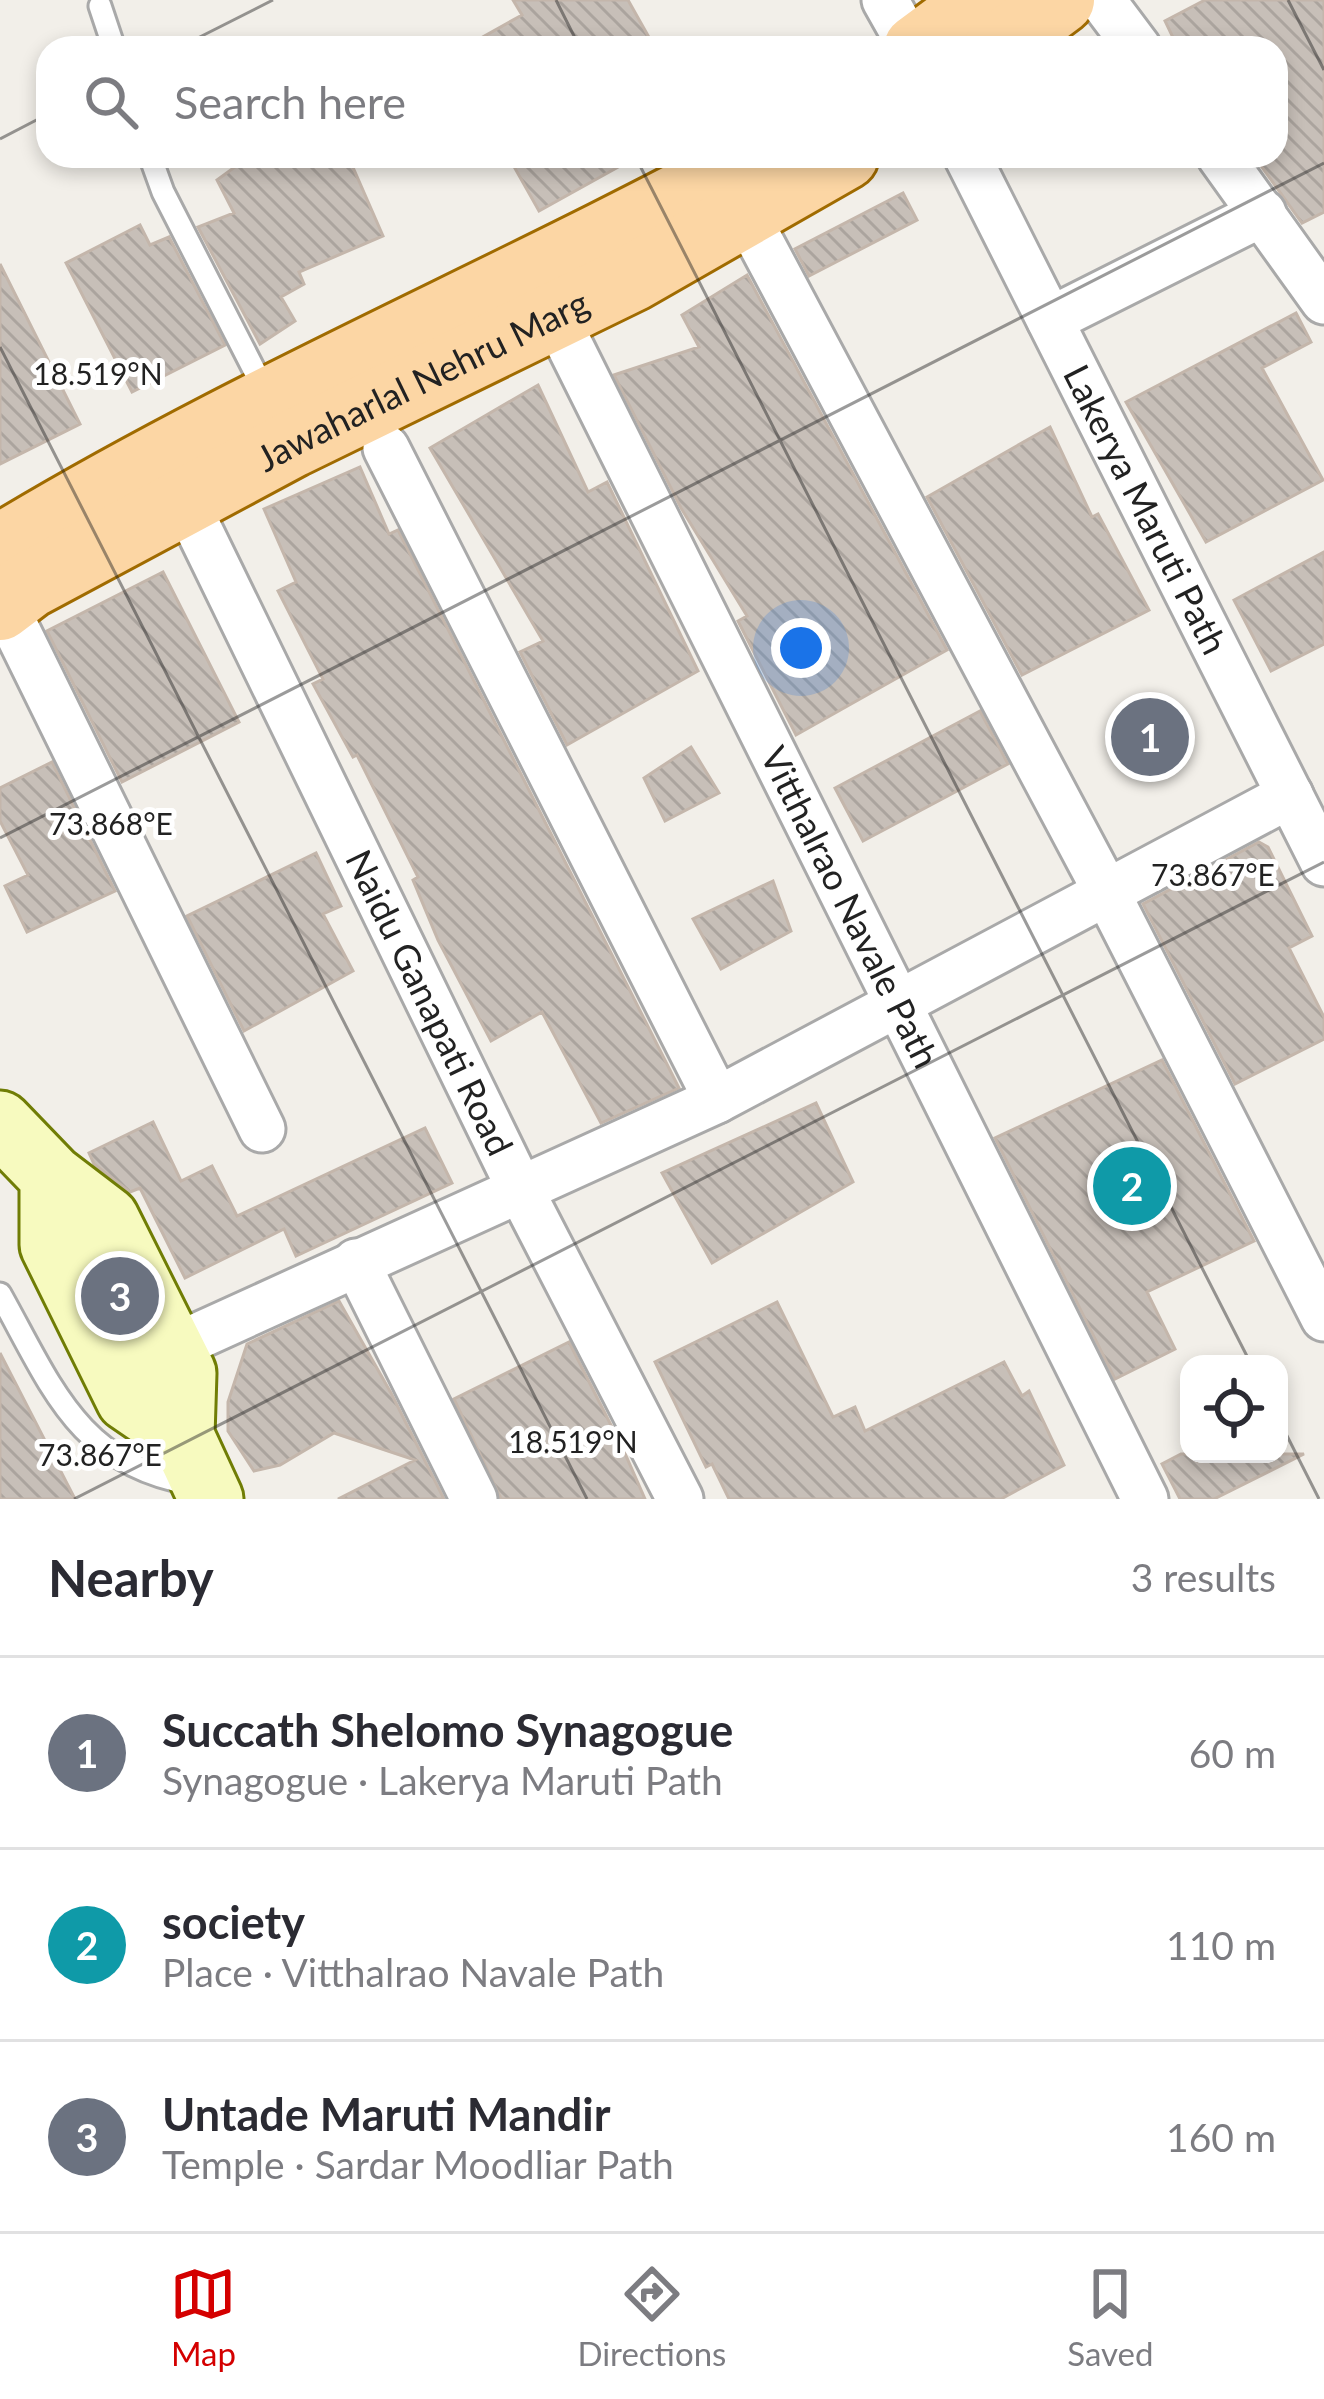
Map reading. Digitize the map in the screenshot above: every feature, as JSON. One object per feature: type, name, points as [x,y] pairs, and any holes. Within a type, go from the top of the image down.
[{"type":"main road","points":[[931,36],[982,0]]},
{"type":"main road","points":[[1013,36],[1061,0]]},
{"type":"main road","name":"Jawaharlal Nehru Marg","points":[[1,586],[271,403],[610,236],[806,168]]},
{"type":"main road","name":"Jawaharlal Nehru Marg","points":[[1,586],[185,502],[554,314],[751,185]]},
{"type":"street","points":[[885,0],[907,36]]},
{"type":"street","points":[[1102,0],[1129,36]]},
{"type":"street","name":"Lakerya Maruti Path","points":[[973,168],[1324,863]]},
{"type":"street","points":[[1229,168],[1318,279]]},
{"type":"street","points":[[751,185],[1324,1318]]},
{"type":"street","points":[[1049,320],[1263,213]]},
{"type":"street","name":"Vitthalrao Navale Path","points":[[554,314],[1144,1499]]},
{"type":"street","points":[[386,448],[717,1100]]},
{"type":"street","name":"Naidu Ganapati Road","points":[[185,502],[521,1191],[680,1499]]},
{"type":"street","points":[[1,586],[262,1129]]},
{"type":"street","points":[[174,1347],[717,1100],[1289,795]]},
{"type":"street","points":[[0,1123],[52,1177],[107,1219],[184,1373],[199,1474]]},
{"type":"street","points":[[52,1177],[52,1244],[128,1399],[199,1474]]},
{"type":"street","points":[[356,1262],[474,1499]]},
{"type":"lane","points":[[100,6],[110,36]]},
{"type":"lane","points":[[155,168],[271,403]]},
{"type":"lane","points":[[0,1294],[62,1405],[110,1457],[199,1474]]},
{"type":"building","points":[[513,0],[628,0],[648,36],[484,36],[522,15]]},
{"type":"building","points":[[1205,0],[1324,0],[1324,212],[1302,223],[1263,168],[1288,168],[1288,36],[1172,36],[1165,21]]},
{"type":"building","points":[[234,168],[353,168],[383,236],[299,272],[304,284],[281,297],[295,321],[260,344],[198,227],[234,213],[217,180]]},
{"type":"building","points":[[515,168],[616,168],[539,211]]},
{"type":"building","points":[[903,193],[917,220],[809,276],[795,249]]},
{"type":"building","points":[[140,225],[150,245],[169,237],[225,345],[132,392],[66,263]]},
{"type":"building","points":[[0,264],[80,424],[0,464]]},
{"type":"building","points":[[747,275],[947,650],[796,735],[738,621],[747,616],[681,508],[614,375],[699,347],[682,315]]},
{"type":"building","points":[[1296,313],[1311,342],[1262,368],[1323,480],[1206,542],[1126,402]]},
{"type":"building","points":[[538,385],[588,492],[607,482],[698,671],[567,745],[520,652],[543,641],[430,448]]},
{"type":"building","points":[[1050,427],[1092,517],[1098,514],[1149,610],[1022,675],[927,497]]},
{"type":"building","points":[[360,467],[389,534],[398,530],[679,1088],[601,1123],[542,1012],[491,1041],[438,940],[413,880],[418,877],[357,755],[353,757],[313,684],[323,679],[278,591],[296,582],[264,509]]},
{"type":"building","points":[[1324,552],[1324,644],[1271,671],[1234,600]]},
{"type":"building","points":[[163,572],[239,722],[122,782],[47,631]]},
{"type":"building","points":[[980,711],[1008,764],[863,841],[835,788]]},
{"type":"building","points":[[691,747],[719,793],[665,821],[644,778]]},
{"type":"building","points":[[52,762],[115,891],[27,932],[5,886],[28,875],[0,821],[0,788]]},
{"type":"building","points":[[1259,842],[1268,847],[1312,936],[1289,948],[1324,1017],[1324,1039],[1235,1084],[1143,904]]},
{"type":"building","points":[[316,853],[341,906],[323,914],[353,971],[244,1031],[187,916]]},
{"type":"building","points":[[773,881],[791,931],[721,969],[693,919]]},
{"type":"building","points":[[1162,1060],[1254,1241],[1147,1292],[1175,1349],[1115,1379],[995,1138]]},
{"type":"building","points":[[816,1103],[853,1182],[712,1263],[662,1173]]},
{"type":"building","points":[[153,1122],[181,1181],[212,1166],[237,1216],[425,1128],[452,1183],[296,1256],[284,1229],[185,1278],[140,1188],[130,1192],[94,1164],[89,1153]]},
{"type":"building","points":[[339,1301],[444,1499],[338,1499],[415,1460],[334,1433],[280,1465],[254,1471],[228,1431],[228,1402],[247,1344]]},
{"type":"building","points":[[777,1302],[833,1417],[855,1407],[865,1431],[1004,1362],[1022,1396],[1029,1391],[1064,1465],[1001,1499],[729,1499],[712,1464],[706,1467],[655,1362]]},
{"type":"building","points":[[569,1342],[645,1499],[501,1499],[454,1399]]},
{"type":"building","points":[[0,1353],[75,1499],[0,1499]]},
{"type":"building","points":[[1180,1455],[1180,1463],[1286,1463],[1214,1499],[1180,1499],[1162,1464]]},
{"type":"place","name":"Succath Shelomo Synagogue","points":[[1150,737]]},
{"type":"place","name":"society","points":[[1132,1186]]},
{"type":"place","name":"Untade Maruti Mandir","points":[[120,1296]]}]
